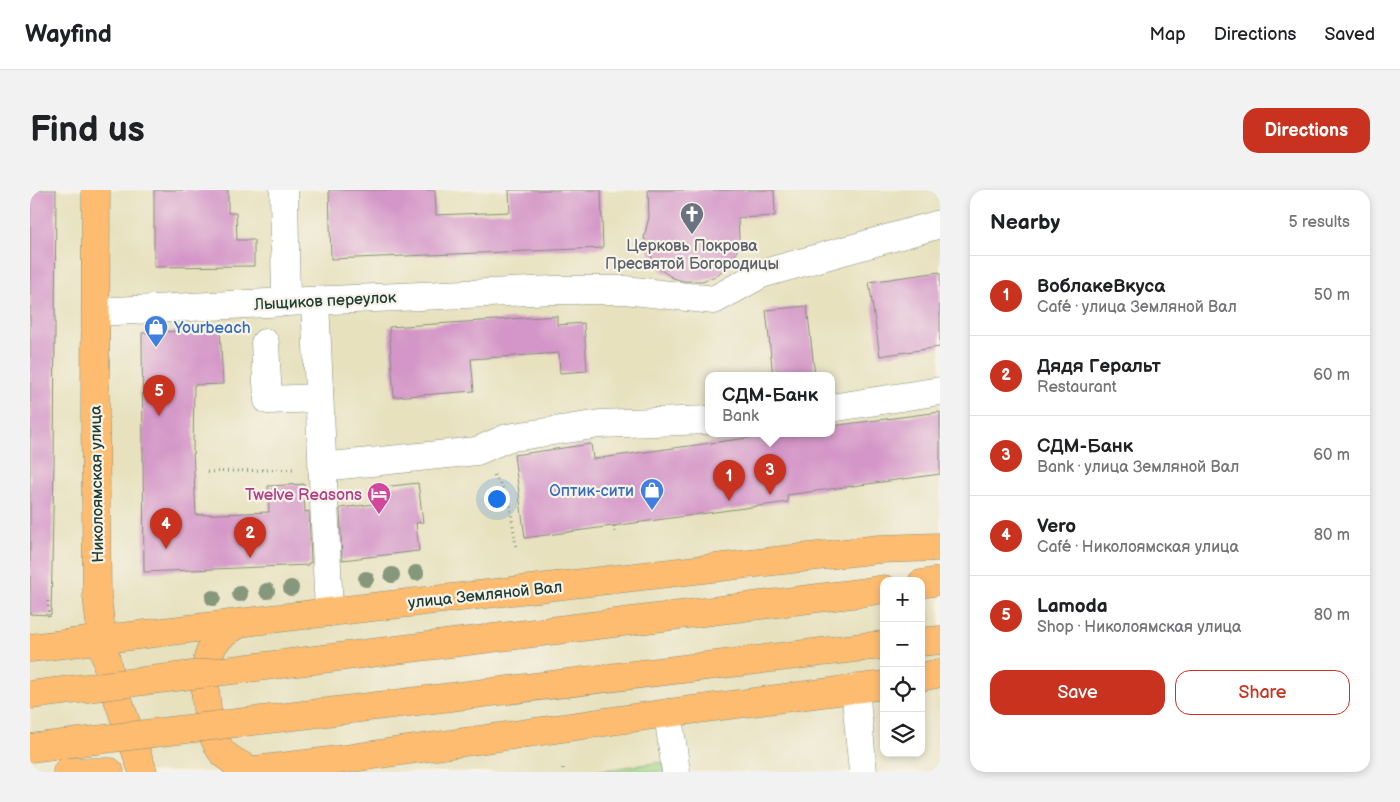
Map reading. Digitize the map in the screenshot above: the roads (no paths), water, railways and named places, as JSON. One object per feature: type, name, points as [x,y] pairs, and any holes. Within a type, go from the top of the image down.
[{"type":"main road","name":"Николоямская улица","points":[[96,190],[95,413],[97,578],[102,640],[108,673],[143,772]]},
{"type":"main road","name":"улица Земляной Вал","points":[[30,648],[879,549],[940,547]]},
{"type":"main road","points":[[925,583],[940,581]]},
{"type":"main road","points":[[30,695],[871,591]]},
{"type":"main road","points":[[242,623],[225,632],[214,644],[206,668],[206,696],[211,730],[221,750],[245,772],[880,685]]},
{"type":"main road","points":[[925,642],[940,640]]},
{"type":"main road","points":[[30,748],[874,646]]},
{"type":"main road","points":[[925,677],[940,673]]},
{"type":"main road","points":[[67,772],[110,772]]},
{"type":"street","points":[[284,190],[286,302]]},
{"type":"street","name":"Лыщиков переулок","points":[[96,312],[554,290],[625,290],[714,300],[761,274],[940,224]]},
{"type":"street","points":[[315,301],[329,612]]},
{"type":"street","points":[[265,342],[268,400],[319,398]]},
{"type":"street","points":[[835,407],[940,391]]},
{"type":"street","points":[[322,467],[477,451],[507,438],[600,424],[705,420]]},
{"type":"street","points":[[855,688],[863,772]]},
{"type":"street","points":[[668,713],[676,772]]},
{"type":"place","name":"Церковь Покрова Пресвятой Богородицы","points":[[692,235]]},
{"type":"place","name":"Yourbeach","points":[[156,348]]},
{"type":"place","name":"Lamoda","points":[[159,416]]},
{"type":"place","name":"СДМ-Банк","points":[[770,495]]},
{"type":"place","name":"ВоблакеВкуса","points":[[729,501]]},
{"type":"place","name":"Оптик-сити","points":[[652,511]]},
{"type":"place","name":"Twelve Reasons","points":[[379,515]]},
{"type":"place","name":"Vero","points":[[166,549]]},
{"type":"place","name":"Дядя Геральт","points":[[250,558]]}]
